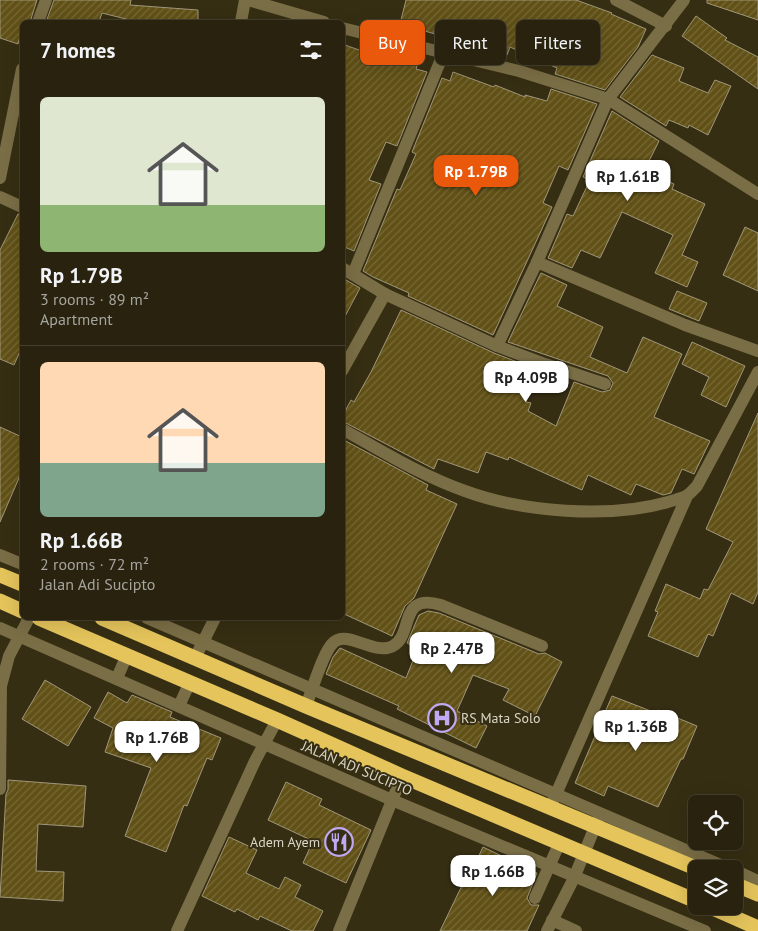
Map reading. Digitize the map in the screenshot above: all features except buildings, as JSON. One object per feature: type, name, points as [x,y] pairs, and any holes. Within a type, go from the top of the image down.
[{"type":"highway","points":[[0,575],[20,583]]},
{"type":"highway","points":[[0,602],[20,610]]},
{"type":"highway","name":"JALAN ADI SUCIPTO","points":[[44,620],[190,682],[402,776],[688,898]]},
{"type":"highway","points":[[107,620],[458,769],[553,801],[598,819],[688,864]]},
{"type":"highway","points":[[743,886],[757,888]]},
{"type":"highway","points":[[727,915],[757,929]]},
{"type":"street","points":[[39,20],[46,0]]},
{"type":"street","points":[[241,20],[246,0],[281,5],[319,20]]},
{"type":"street","points":[[616,0],[666,26]]},
{"type":"street","points":[[497,346],[537,262],[608,99],[666,26],[684,0]]},
{"type":"street","points":[[345,29],[435,50]]},
{"type":"street","points":[[438,65],[348,271],[385,294],[497,346],[605,384]]},
{"type":"street","points":[[495,65],[608,99],[758,194]]},
{"type":"street","points":[[0,178],[20,78]]},
{"type":"street","points":[[0,197],[20,206]]},
{"type":"street","points":[[537,262],[685,324],[758,351]]},
{"type":"street","points":[[345,367],[385,294]]},
{"type":"street","points":[[152,620],[465,754],[553,801],[687,496],[697,486],[758,372]]},
{"type":"street","points":[[345,431],[422,472],[464,491],[500,502],[550,509],[604,512],[632,510],[687,496]]},
{"type":"street","points":[[0,555],[20,563]]},
{"type":"street","points":[[306,706],[325,656],[335,640],[341,638],[350,639],[381,648],[394,646],[399,642],[414,609],[418,604],[424,602],[430,601],[441,604],[542,646]]},
{"type":"street","points":[[0,789],[1,686],[9,656],[28,620]]},
{"type":"street","points":[[195,658],[214,620]]},
{"type":"street","name":"JALAN ADI SUCIPTO","points":[[0,628],[117,678],[264,745],[574,878],[704,931]]},
{"type":"street","points":[[117,678],[127,655]]},
{"type":"street","points":[[179,706],[190,682]]},
{"type":"street","points":[[178,931],[277,720]]},
{"type":"street","points":[[410,749],[417,734]]},
{"type":"street","points":[[458,769],[465,754]]},
{"type":"street","points":[[339,931],[402,776]]},
{"type":"street","points":[[576,931],[550,926],[574,878],[598,819],[706,860]]},
{"type":"street","points":[[534,898],[560,842]]},
{"type":"street","points":[[743,877],[757,888]]},
{"type":"place","name":"RS Mata Solo","points":[[442,718]]},
{"type":"place","name":"Adem Ayem","points":[[339,842]]}]
